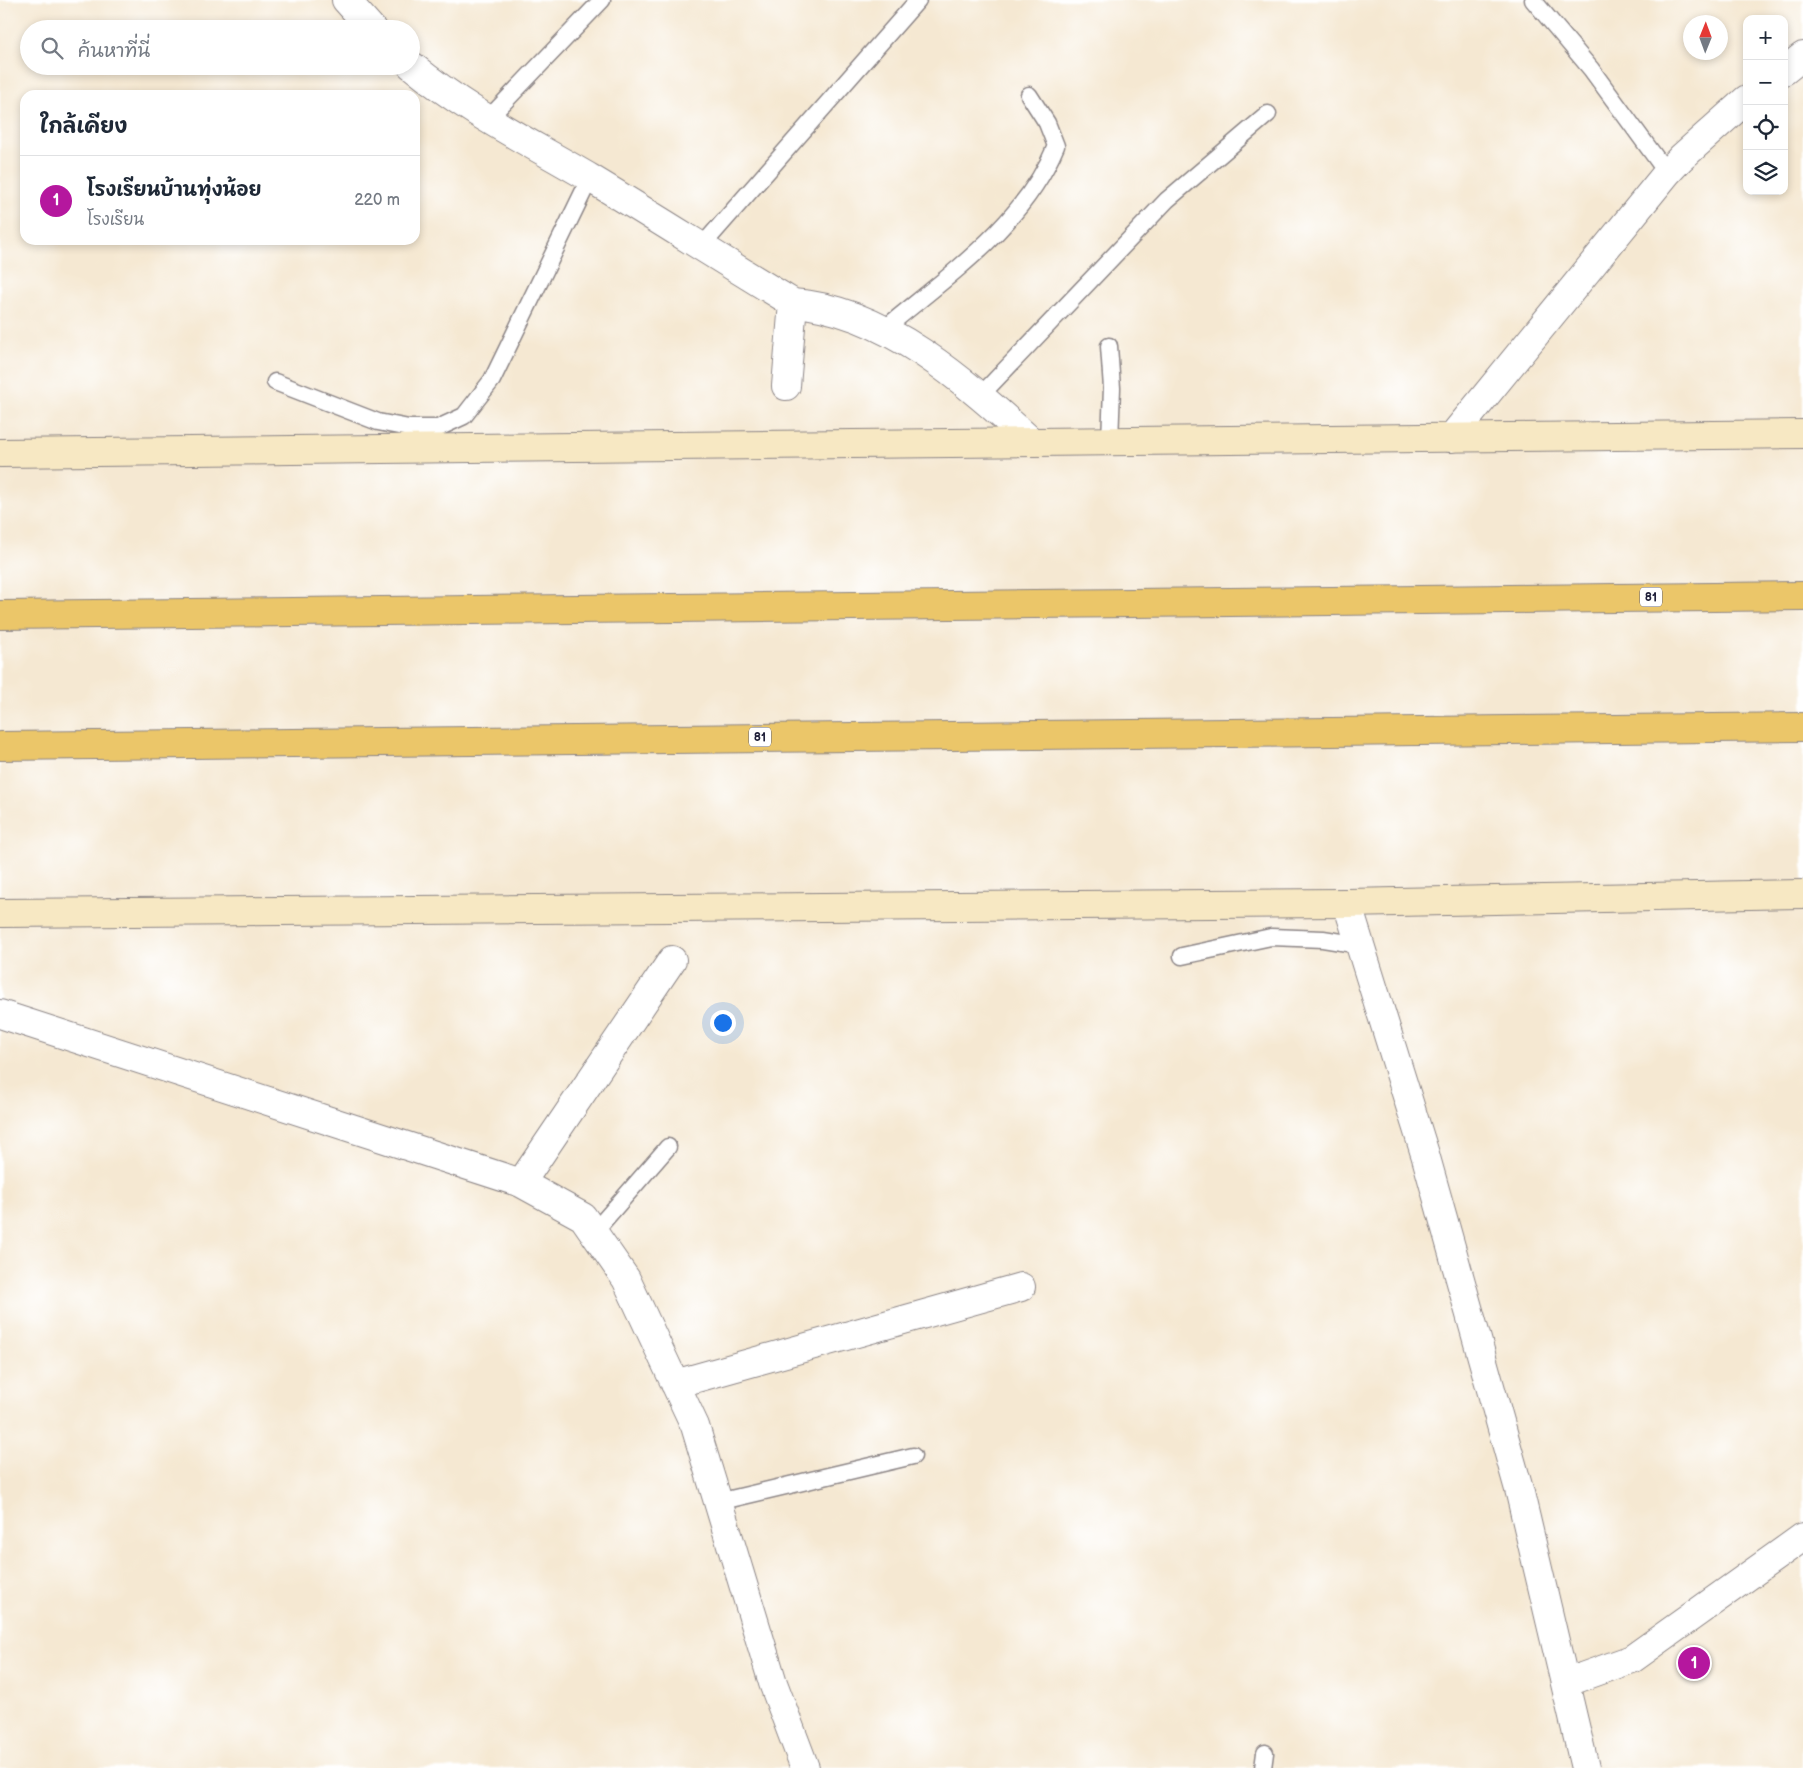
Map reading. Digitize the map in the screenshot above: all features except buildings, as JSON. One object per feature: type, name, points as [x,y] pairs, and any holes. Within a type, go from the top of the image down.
[{"type":"highway","name":"81","points":[[0,615],[1803,596]]},
{"type":"highway","name":"81","points":[[0,746],[1803,727]]},
{"type":"main road","points":[[0,453],[1803,434]]},
{"type":"main road","points":[[0,913],[1347,903],[1803,894]]},
{"type":"street","points":[[346,0],[364,20]]},
{"type":"street","points":[[1788,68],[1803,56]]},
{"type":"street","points":[[420,73],[438,88],[488,120],[590,178],[793,303],[818,304],[842,312],[883,330],[927,356],[981,395],[1032,442]]},
{"type":"street","points":[[1450,438],[1667,173],[1743,103]]},
{"type":"street","points":[[786,386],[793,303]]},
{"type":"street","points":[[1347,903],[1425,1154],[1518,1483],[1585,1768]]},
{"type":"street","points":[[521,1183],[672,960]]},
{"type":"street","points":[[0,1014],[521,1183],[584,1217],[626,1279],[695,1426],[773,1683],[805,1768]]},
{"type":"street","points":[[675,1384],[1020,1287]]},
{"type":"street","points":[[1565,1683],[1632,1659],[1803,1537]]},
{"type":"lane","points":[[488,120],[602,0]]},
{"type":"lane","points":[[701,247],[918,0]]},
{"type":"lane","points":[[1533,0],[1591,69],[1667,173]]},
{"type":"lane","points":[[883,330],[1002,229],[1034,190],[1056,146],[1047,123],[1029,94]]},
{"type":"lane","points":[[981,395],[1167,200],[1268,114]]},
{"type":"lane","points":[[275,382],[378,422],[409,428],[438,428],[464,416],[492,380],[590,178]]},
{"type":"lane","points":[[1110,346],[1112,388],[1110,441]]},
{"type":"lane","points":[[1182,956],[1271,937],[1324,939],[1360,945]]},
{"type":"lane","points":[[594,1232],[668,1147]]},
{"type":"lane","points":[[718,1502],[913,1456]]},
{"type":"place","name":"โรงเรียนบ้านทุ่งน้อย","points":[[1694,1663]]}]
